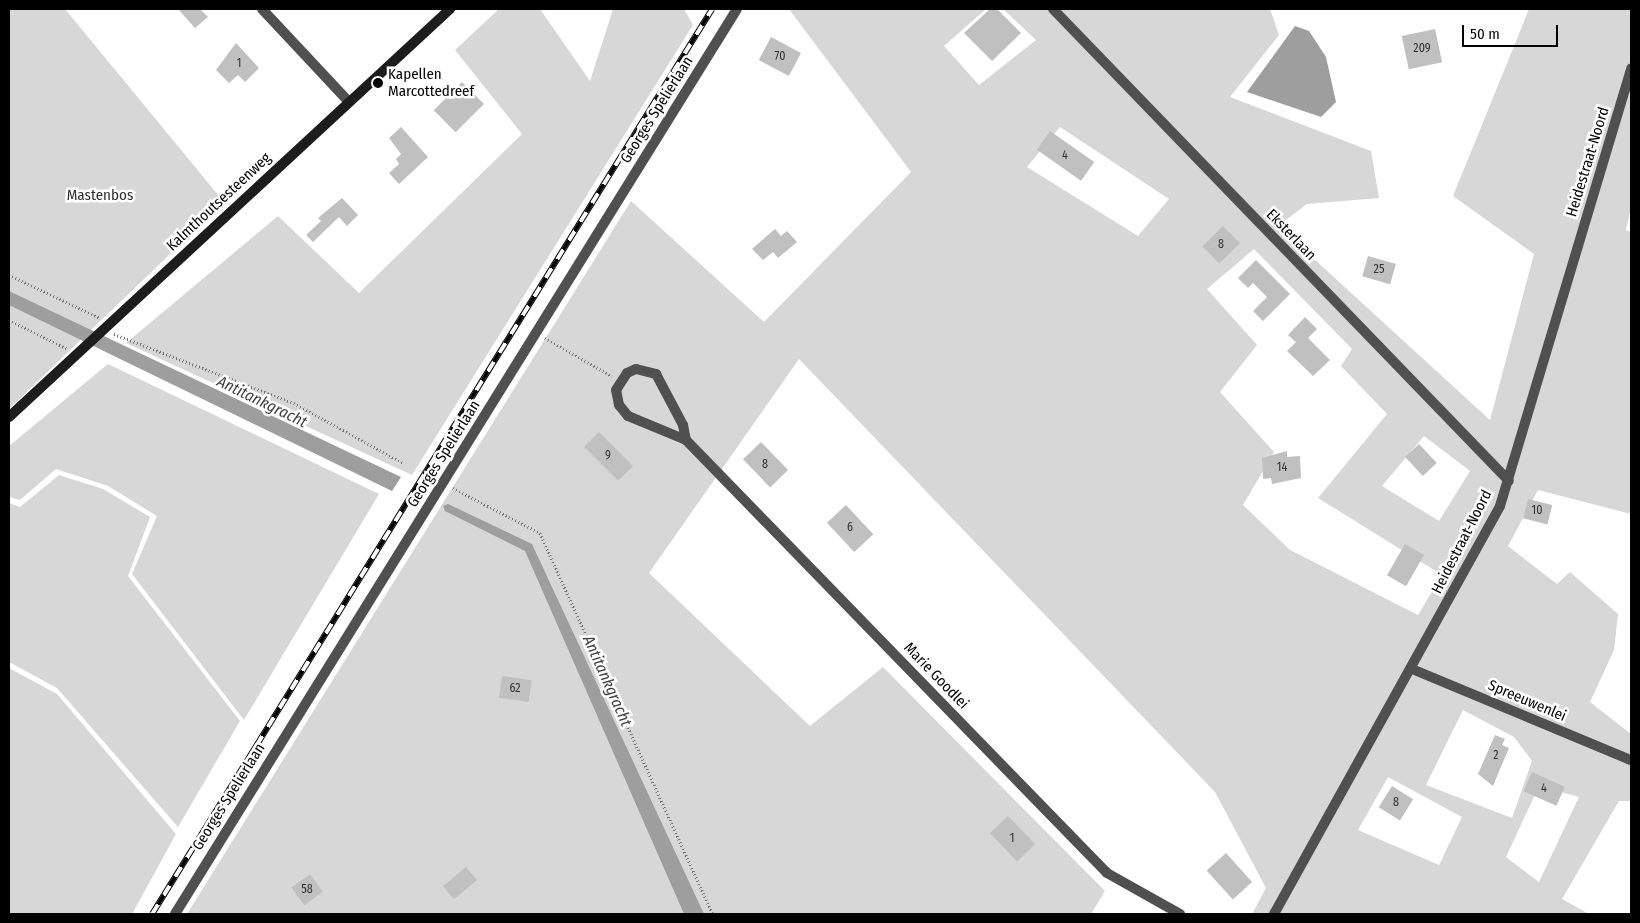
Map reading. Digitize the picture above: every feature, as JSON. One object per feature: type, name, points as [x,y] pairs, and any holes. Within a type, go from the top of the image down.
[{"type":"main road","name":"Kalmthoutsesteenweg","points":[[9,417],[450,9]]},
{"type":"street","points":[[262,9],[350,102]]},
{"type":"street","name":"Georges Spelierlaan","points":[[175,914],[444,484],[737,9]]},
{"type":"street","name":"Eksterlaan","points":[[1053,9],[1509,481]]},
{"type":"street","name":"Heidestraat-Noord","points":[[1274,914],[1491,524],[1509,481],[1631,68]]},
{"type":"street","name":"Marie Goodlei","points":[[686,440],[683,425],[656,374],[636,369],[620,380],[619,405],[628,416],[686,440],[1107,873],[1180,914]]},
{"type":"street","name":"Spreeuwenlei","points":[[1412,669],[1631,760]]},
{"type":"path","points":[[9,275],[107,327],[294,403],[403,463]]},
{"type":"path","points":[[9,320],[78,353]]},
{"type":"path","points":[[536,332],[620,380]]},
{"type":"path","points":[[444,484],[540,533],[714,914]]},
{"type":"green space","name":"Mastenbos","points":[[9,9],[65,9],[224,202],[9,409]]},
{"type":"green space","points":[[499,9],[540,9],[590,81],[613,9],[684,9],[693,25],[412,475],[126,343],[278,216],[359,293],[522,134],[455,50]]},
{"type":"green space","points":[[789,9],[986,9],[944,46],[979,85],[1036,40],[1003,9],[1270,9],[1279,35],[1230,97],[1371,151],[1379,198],[1307,204],[1278,226],[1490,420],[1534,254],[1453,196],[1529,9],[1631,9],[1631,208],[1626,230],[1631,232],[1631,514],[1538,490],[1508,546],[1557,584],[1570,572],[1618,614],[1614,650],[1590,702],[1631,734],[1631,801],[1619,801],[1562,899],[1589,914],[1252,914],[1266,888],[1215,792],[799,359],[649,573],[810,726],[883,667],[1105,891],[1091,914],[187,914],[631,201],[764,322],[911,172]],"holes":[[[1060,127],[1169,199],[1138,236],[1027,167]],[[1254,249],[1352,349],[1341,366],[1387,414],[1318,498],[1442,575],[1418,615],[1290,550],[1243,505],[1274,452],[1220,392],[1257,345],[1207,289]],[[1424,436],[1470,471],[1439,521],[1382,486]],[[1463,710],[1514,737],[1532,761],[1512,818],[1426,785]],[[1388,777],[1462,817],[1439,865],[1358,830]],[[1539,786],[1579,797],[1539,882],[1506,857]]]},
{"type":"green space","points":[[108,364],[379,494],[244,720],[132,574],[157,516],[108,486],[56,469],[20,500],[9,497],[9,446]]},
{"type":"green space","points":[[59,475],[103,489],[150,517],[128,576],[240,721],[178,827],[57,688],[9,662],[9,503],[20,507]]},
{"type":"green space","points":[[9,668],[57,694],[176,834],[132,914],[9,914]]},
{"type":"shaded area","points":[[1295,26],[1309,31],[1326,57],[1336,102],[1321,117],[1247,92]]},
{"type":"shaded area","name":"Antitankgracht","points":[[9,291],[401,477],[392,491],[9,305]]},
{"type":"shaded area","name":"Antitankgracht","points":[[448,504],[532,544],[704,914],[684,914],[525,551],[445,511],[443,506]]},
{"type":"building","points":[[178,9],[200,9],[208,17],[195,28]]},
{"type":"building","points":[[990,9],[997,9],[1021,33],[992,61],[964,33]]},
{"type":"building","points":[[1435,29],[1442,62],[1409,69],[1402,36]]},
{"type":"building","points":[[771,37],[801,53],[789,76],[759,60]]},
{"type":"building","points":[[236,43],[259,68],[245,82],[238,75],[229,83],[216,70]]},
{"type":"building","points":[[462,82],[484,104],[456,132],[434,110]]},
{"type":"building","points":[[401,127],[428,157],[399,184],[389,173],[399,164],[396,159],[401,154],[389,138]]},
{"type":"building","points":[[1050,131],[1094,162],[1081,181],[1037,150]]},
{"type":"building","points":[[342,198],[358,215],[347,226],[339,217],[313,242],[306,235],[321,221],[318,218]]},
{"type":"building","points":[[1223,226],[1240,243],[1219,263],[1202,247]]},
{"type":"building","points":[[775,229],[781,236],[787,231],[797,242],[778,258],[773,252],[763,260],[752,249]]},
{"type":"building","points":[[1368,256],[1396,264],[1390,284],[1362,276]]},
{"type":"building","points":[[1256,260],[1290,294],[1263,321],[1253,311],[1267,297],[1253,283],[1248,288],[1238,278]]},
{"type":"building","points":[[1305,317],[1317,329],[1308,338],[1330,360],[1313,376],[1287,351],[1296,342],[1288,335]]},
{"type":"building","points":[[599,432],[633,466],[618,481],[584,447]]},
{"type":"building","points":[[761,442],[788,470],[770,487],[743,459]]},
{"type":"building","points":[[1419,444],[1437,463],[1423,476],[1405,457]]},
{"type":"building","points":[[1287,451],[1287,457],[1300,456],[1301,478],[1272,484],[1271,478],[1263,479],[1262,458]]},
{"type":"building","points":[[1528,499],[1552,505],[1547,524],[1523,518]]},
{"type":"building","points":[[846,505],[873,534],[854,552],[827,523]]},
{"type":"building","points":[[1405,544],[1424,555],[1406,586],[1387,575]]},
{"type":"building","points":[[502,676],[532,680],[529,702],[499,698]]},
{"type":"building","points":[[1495,735],[1505,739],[1502,745],[1509,748],[1493,786],[1478,774]]},
{"type":"building","points":[[1532,772],[1565,787],[1556,806],[1523,791]]},
{"type":"building","points":[[1392,786],[1413,799],[1400,820],[1379,807]]},
{"type":"building","points":[[1008,816],[1035,844],[1017,861],[990,833]]},
{"type":"building","points":[[1226,853],[1252,882],[1233,899],[1207,870]]},
{"type":"building","points":[[466,867],[477,880],[454,899],[443,886]]},
{"type":"building","points":[[310,874],[323,892],[304,905],[291,888]]},
{"type":"railway","points":[[152,914],[712,9]]},
{"type":"place","name":"Kapellen Marcottedreef","points":[[378,83]]}]
